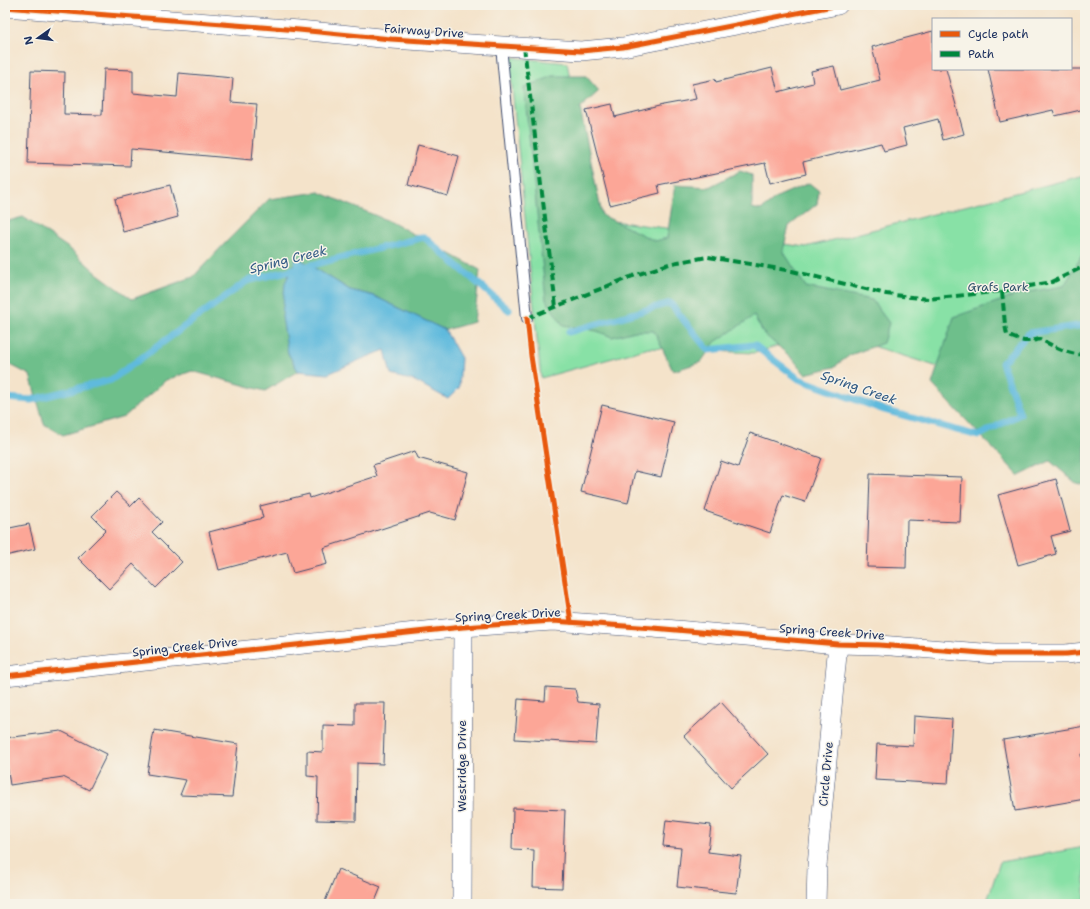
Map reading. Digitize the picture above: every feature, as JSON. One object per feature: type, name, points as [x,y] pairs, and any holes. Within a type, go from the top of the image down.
[{"type":"street","name":"Fairway Drive","points":[[5,7],[392,39],[581,51],[623,48],[838,5]]},
{"type":"street","name":"Spring Creek Drive","points":[[5,676],[463,627],[553,621],[661,628],[838,644],[879,645],[995,654],[1066,654],[1085,652]]},
{"type":"street","name":"Westridge Drive","points":[[462,904],[463,627]]},
{"type":"street","name":"Circle Drive","points":[[816,904],[817,866],[838,644]]},
{"type":"lane","points":[[501,46],[527,318]]},
{"type":"green space","name":"Grafs Park","points":[[509,57],[567,63],[598,219],[806,247],[1085,175],[1085,381],[954,372],[825,331],[755,353],[649,348],[541,378]]},
{"type":"green space","points":[[553,76],[586,76],[599,91],[580,108],[602,215],[655,241],[667,238],[675,185],[709,187],[740,171],[752,175],[752,208],[761,210],[779,196],[809,183],[819,191],[817,204],[789,226],[783,251],[806,287],[872,300],[889,323],[883,343],[850,355],[834,367],[805,374],[793,359],[764,334],[754,316],[715,342],[701,362],[673,371],[654,331],[635,331],[612,337],[597,331],[563,325],[546,300],[524,88]]},
{"type":"green space","points":[[319,192],[391,222],[480,270],[474,322],[445,330],[374,296],[350,290],[297,257],[288,353],[298,371],[265,391],[192,371],[166,380],[124,417],[63,435],[44,424],[30,375],[5,362],[5,222],[23,217],[70,249],[98,274],[132,299],[193,277],[269,199]]},
{"type":"green space","points":[[1085,250],[1085,485],[1076,483],[1050,461],[1019,476],[932,384],[954,317],[1023,293],[1064,286]]},
{"type":"green space","points":[[1085,847],[1085,904],[986,904],[1000,862]]},
{"type":"water","points":[[297,257],[350,290],[374,296],[445,330],[461,358],[459,388],[448,399],[415,381],[391,375],[385,350],[328,374],[298,371],[288,353],[282,317],[285,283]]},
{"type":"building","points":[[932,31],[932,70],[946,70],[964,134],[943,140],[938,119],[903,128],[907,145],[884,151],[881,143],[803,162],[806,174],[770,183],[765,163],[658,185],[660,193],[610,205],[586,110],[612,104],[615,117],[663,105],[696,99],[692,84],[715,79],[716,82],[772,68],[778,92],[813,83],[811,71],[834,66],[840,90],[880,80],[872,47]]},
{"type":"building","points":[[104,69],[133,70],[133,93],[177,97],[179,73],[233,78],[231,102],[257,104],[252,160],[131,149],[130,166],[28,163],[31,71],[65,72],[64,114],[102,115]]},
{"type":"building","points":[[1085,69],[1085,109],[1055,116],[1053,110],[1000,122],[988,70]]},
{"type":"building","points":[[418,145],[459,156],[448,196],[408,185]]},
{"type":"building","points":[[170,185],[178,217],[123,232],[115,199]]},
{"type":"building","points":[[602,405],[674,422],[661,477],[635,471],[628,503],[581,492]]},
{"type":"building","points":[[750,433],[821,458],[805,502],[783,495],[770,533],[705,511],[721,461],[738,467]]},
{"type":"building","points":[[415,451],[418,458],[468,472],[455,520],[430,513],[323,548],[327,564],[293,573],[287,552],[219,570],[209,532],[263,518],[260,506],[309,494],[310,498],[377,476],[373,465]]},
{"type":"building","points":[[870,474],[962,477],[960,522],[907,520],[906,568],[867,567]]},
{"type":"building","points":[[1056,479],[1070,531],[1051,536],[1056,554],[1018,565],[998,495]]},
{"type":"building","points":[[116,492],[131,506],[139,498],[162,522],[152,532],[182,562],[156,588],[133,564],[109,589],[78,558],[106,530],[92,516]]},
{"type":"building","points":[[29,524],[35,549],[5,556],[5,529]]},
{"type":"building","points":[[546,687],[575,689],[578,702],[599,704],[596,744],[515,739],[518,699],[545,701]]},
{"type":"building","points":[[721,702],[768,754],[731,788],[684,736]]},
{"type":"building","points":[[355,703],[385,703],[383,764],[357,763],[356,821],[317,820],[318,777],[307,776],[307,751],[323,752],[323,725],[355,726]]},
{"type":"building","points":[[914,716],[952,719],[948,784],[875,780],[877,744],[913,746]]},
{"type":"building","points":[[1085,726],[1085,753],[1081,754],[1085,778],[1085,799],[1015,811],[1003,740]]},
{"type":"building","points":[[154,730],[238,744],[232,797],[180,795],[186,780],[147,774]]},
{"type":"building","points":[[61,731],[107,754],[89,790],[63,777],[10,785],[5,751],[5,738]]},
{"type":"building","points":[[513,808],[565,810],[562,888],[533,887],[534,850],[512,849]]},
{"type":"building","points":[[666,820],[711,825],[708,852],[741,856],[736,893],[677,887],[681,848],[663,846]]},
{"type":"building","points":[[338,869],[381,887],[374,904],[324,904]]},
{"type":"waterway","name":"Spring Creek","points":[[5,398],[31,400],[111,380],[247,281],[424,237],[509,310]]},
{"type":"waterway","name":"Spring Creek","points":[[569,332],[670,303],[708,350],[754,345],[799,379],[884,410],[978,436],[1020,414],[1002,363],[1029,333],[1085,325]]},
{"type":"marked path","points":[[524,47],[556,307]]},
{"type":"marked path","points":[[527,318],[633,276],[672,263],[708,257],[792,271],[886,294],[928,299],[1002,291],[1052,282],[1085,266]]},
{"type":"marked path","points":[[1002,291],[1007,335],[1023,341],[1040,339],[1068,352],[1085,354]]},
{"type":"cycle path","points":[[5,7],[299,30],[391,39],[581,51],[623,47],[838,5]]},
{"type":"cycle path","points":[[527,318],[531,356],[571,622]]},
{"type":"cycle path","points":[[5,676],[463,627],[553,621],[838,644],[879,645],[995,654],[1066,654],[1085,652]]}]
